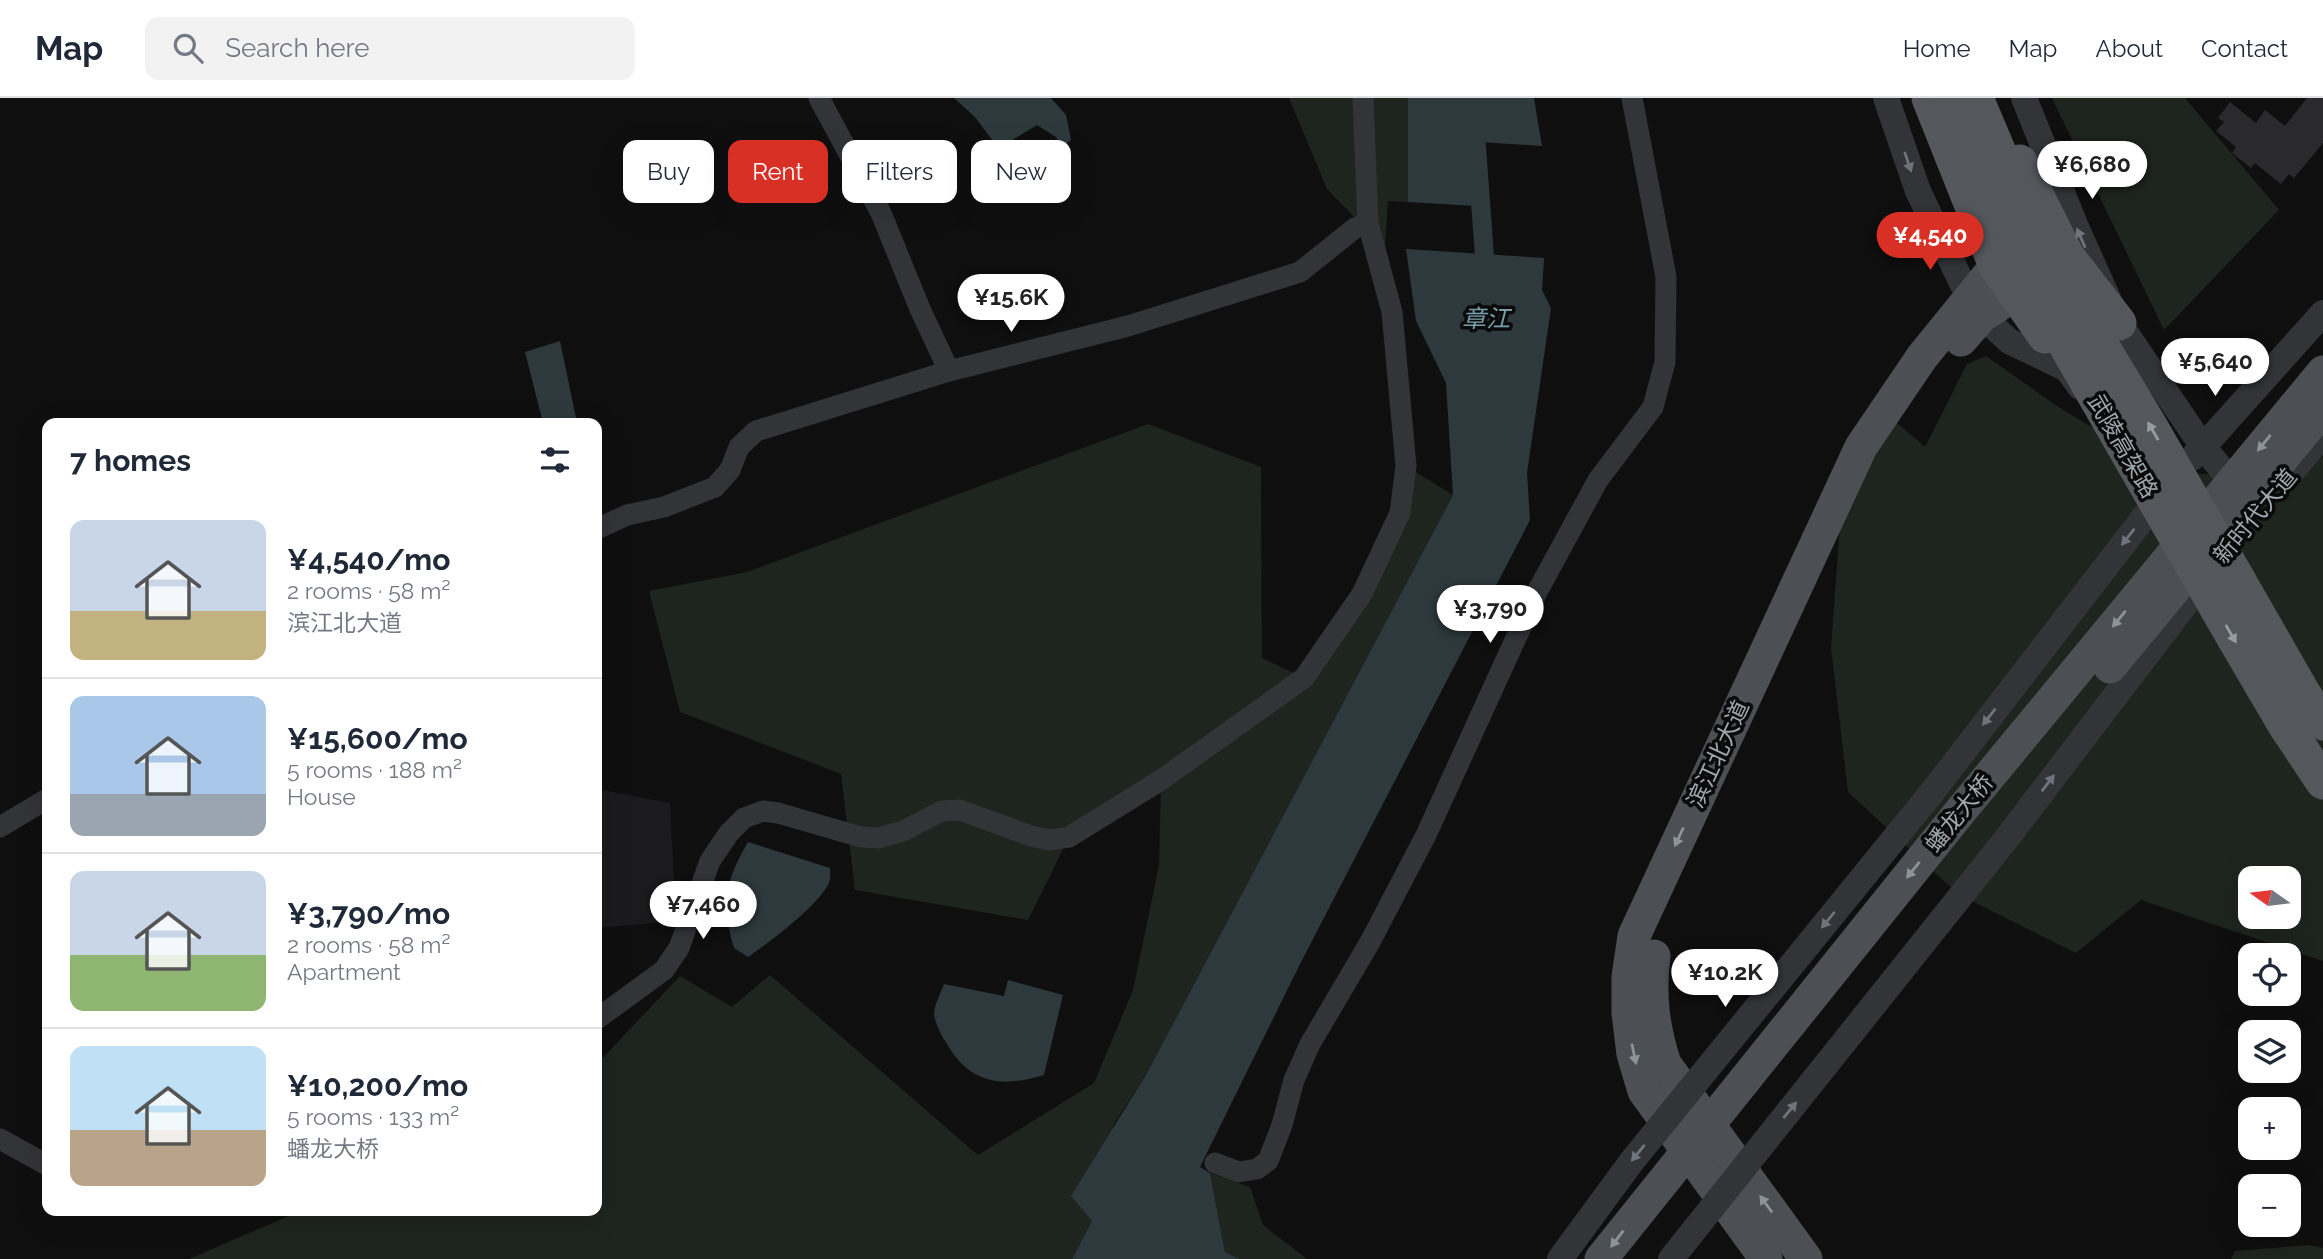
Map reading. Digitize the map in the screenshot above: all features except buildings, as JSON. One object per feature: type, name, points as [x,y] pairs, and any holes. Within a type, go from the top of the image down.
[{"type":"highway","points":[[1929,98],[2006,280],[2067,369]]},
{"type":"highway","name":"武陵高架路","points":[[1948,98],[2007,243],[2285,726],[2323,782]]},
{"type":"highway","name":"武陵高架路","points":[[1976,98],[2031,228],[2323,723]]},
{"type":"highway","points":[[1991,98],[2054,234],[2067,256],[2119,323]]},
{"type":"main road","name":"滨江北大道","points":[[1766,1259],[1644,1091],[1633,1055],[1628,1013],[1628,977],[1634,936],[1861,447],[1922,357],[2006,280]]},
{"type":"main road","name":"滨江北大道","points":[[1805,1259],[1665,1064],[1654,1030],[1650,988],[1656,942],[1879,455],[1976,308]]},
{"type":"main road","name":"蟠龙大桥","points":[[1601,1259],[1950,824],[2323,372]]},
{"type":"main road","name":"蟠龙大桥","points":[[1630,1259],[1680,1192],[1918,900],[2323,409]]},
{"type":"street","points":[[819,98],[881,213],[920,309],[949,371]]},
{"type":"street","points":[[602,1015],[664,970],[679,948],[710,862],[729,833],[744,818],[763,811],[778,813],[861,837],[879,838],[903,831],[942,811],[960,810],[1031,836],[1049,840],[1069,837],[1161,780],[1304,678],[1362,594],[1400,513],[1406,466],[1392,312],[1368,223],[1363,98]]},
{"type":"street","points":[[1215,1163],[1238,1172],[1257,1169],[1268,1161],[1282,1125],[1294,1080],[1310,1044],[1370,942],[1426,835],[1537,592],[1598,480],[1653,407],[1665,362],[1666,277],[1632,98]]},
{"type":"street","points":[[1886,98],[1918,191],[1976,308],[2009,341],[2067,369]]},
{"type":"street","points":[[2024,98],[2076,227],[2119,323],[2203,447],[2257,511]]},
{"type":"street","points":[[602,527],[628,515],[664,507],[715,487],[730,470],[739,447],[755,431],[949,371],[1128,326],[1300,272],[1355,228],[1368,223]]},
{"type":"street","points":[[1560,1259],[1632,1161],[1933,791],[2159,496],[2323,313]]},
{"type":"street","name":"新时代大道","points":[[2067,369],[2212,569],[2257,511],[2323,435]]},
{"type":"street","points":[[1671,1259],[2007,838],[2212,569]]},
{"type":"street","points":[[0,827],[42,802]]},
{"type":"street","points":[[0,1139],[42,1162]]},
{"type":"shaded area","points":[[1289,98],[1408,98],[1408,202],[1388,201],[1385,248],[1327,189]]},
{"type":"shaded area","points":[[2052,98],[2185,98],[2279,210],[2164,330]]},
{"type":"shaded area","points":[[1986,356],[2057,406],[2128,449],[2201,474],[2286,476],[2323,457],[2323,961],[2301,954],[2301,943],[2269,943],[2141,900],[2076,953],[1958,894],[1848,792],[1831,648],[1841,511],[1883,411],[1925,447],[1967,364]]},
{"type":"shaded area","points":[[1148,424],[1261,467],[1262,658],[1304,678],[1362,594],[1406,466],[1453,495],[1147,1073],[1114,1124],[1092,1221],[1072,1259],[189,1259],[288,1216],[602,1216],[602,1059],[680,976],[732,1007],[770,975],[978,1155],[1094,1083],[1133,990],[1159,865],[1161,781],[1069,837],[1028,920],[855,890],[841,774],[680,712],[649,591],[747,572]]},
{"type":"shaded area","points":[[602,790],[670,803],[676,921],[602,928]]},
{"type":"shaded area","points":[[1210,1173],[1250,1187],[1263,1225],[1307,1259],[1240,1259],[1225,1252]]},
{"type":"shaded area","points":[[2309,1245],[2323,1248],[2323,1259],[2231,1259],[2235,1251]]},
{"type":"water","points":[[954,98],[1051,98],[1066,115],[1071,140],[1058,140],[1037,125],[1012,140],[992,140],[975,117]]},
{"type":"water","points":[[1408,98],[1534,98],[1542,146],[1480,142],[1476,206],[1408,202]]},
{"type":"water","name":"章江","points":[[1406,249],[1544,258],[1542,290],[1551,308],[1527,473],[1530,520],[1299,966],[1200,1167],[1210,1173],[1225,1252],[1240,1259],[1072,1259],[1092,1221],[1071,1196],[1147,1073],[1453,495],[1446,383],[1416,321]]},
{"type":"water","points":[[560,341],[576,418],[542,418],[525,352]]},
{"type":"water","points":[[748,842],[830,868],[830,881],[803,914],[748,957],[734,948],[727,905],[734,869]]},
{"type":"water","points":[[1008,980],[1063,995],[1044,1075],[1001,1081],[977,1075],[956,1057],[937,1026],[934,1014],[944,984],[1004,996]]},
{"type":"waterway","points":[[1473,98],[1486,278]]}]
